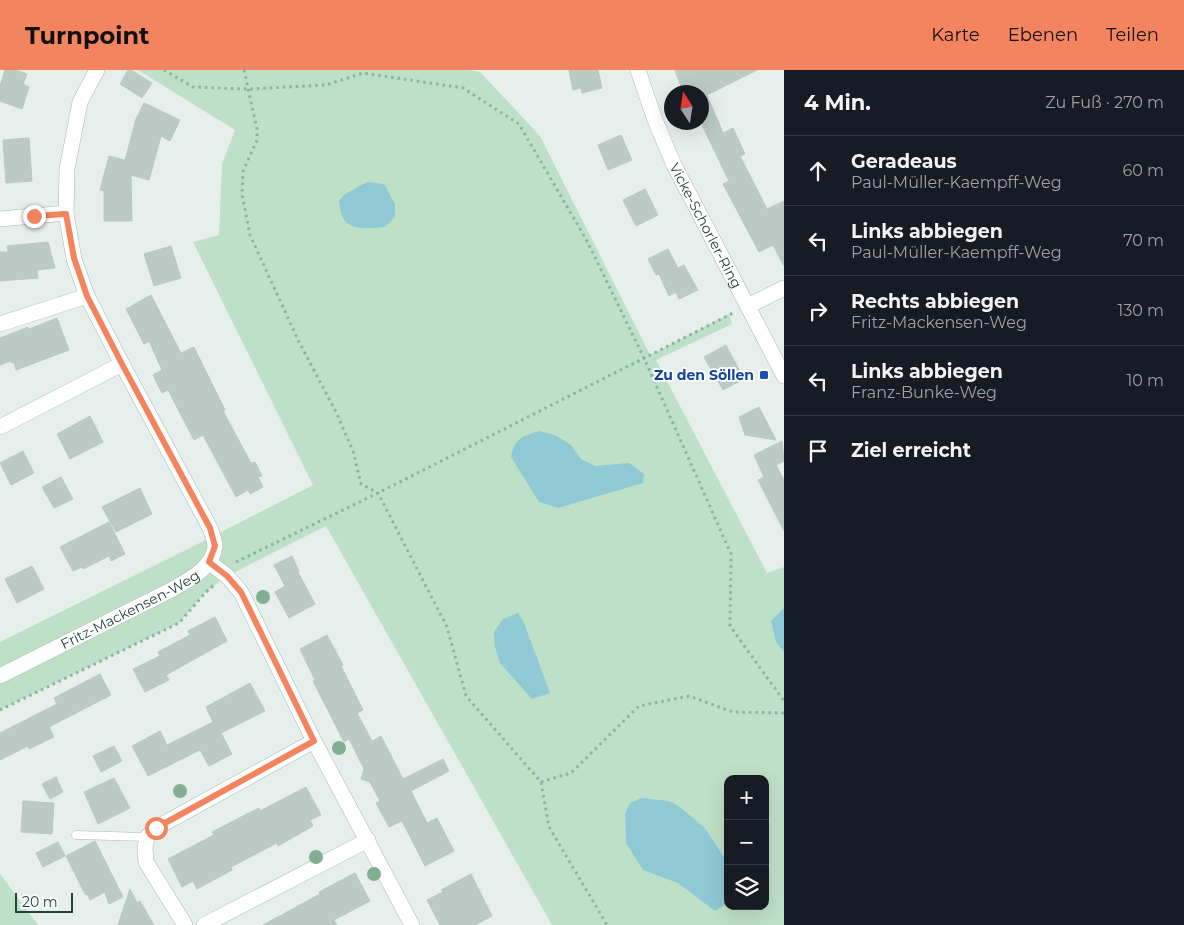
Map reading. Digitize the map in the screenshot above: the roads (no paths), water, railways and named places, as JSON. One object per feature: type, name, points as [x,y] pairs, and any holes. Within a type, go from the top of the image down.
[{"type":"street","name":"Fritz-Mackensen-Weg","points":[[0,676],[172,590],[195,575],[209,562],[215,546],[210,528],[87,296],[74,258],[66,214],[67,169],[80,102],[97,70]]},
{"type":"street","name":"Vicke-Schorler-Ring","points":[[638,70],[655,120],[674,165],[784,376]]},
{"type":"street","points":[[0,219],[66,214]]},
{"type":"street","points":[[748,306],[784,288]]},
{"type":"street","points":[[0,324],[87,296]]},
{"type":"street","points":[[0,427],[122,364]]},
{"type":"street","points":[[209,562],[227,576],[241,592],[314,741],[412,925]]},
{"type":"street","points":[[185,925],[146,862],[145,848],[147,837],[156,828],[314,741]]},
{"type":"street","points":[[204,925],[368,840]]},
{"type":"lane","points":[[76,835],[147,837]]},
{"type":"water","points":[[367,182],[384,184],[395,204],[395,217],[385,227],[364,228],[353,226],[345,221],[343,217],[339,201],[344,195]]},
{"type":"water","points":[[539,431],[555,435],[571,445],[581,459],[595,466],[629,463],[644,474],[643,483],[558,508],[539,502],[511,457],[520,439]]},
{"type":"water","points":[[784,608],[784,652],[776,642],[771,621]]},
{"type":"water","points":[[518,613],[524,623],[550,693],[532,699],[500,663],[495,647],[494,632],[503,619]]},
{"type":"water","points":[[642,798],[669,801],[680,807],[705,828],[724,857],[724,905],[715,911],[678,883],[643,870],[626,843],[625,814],[630,803]]},
{"type":"place","name":"Zu den Söllen","points":[[764,375]]}]
